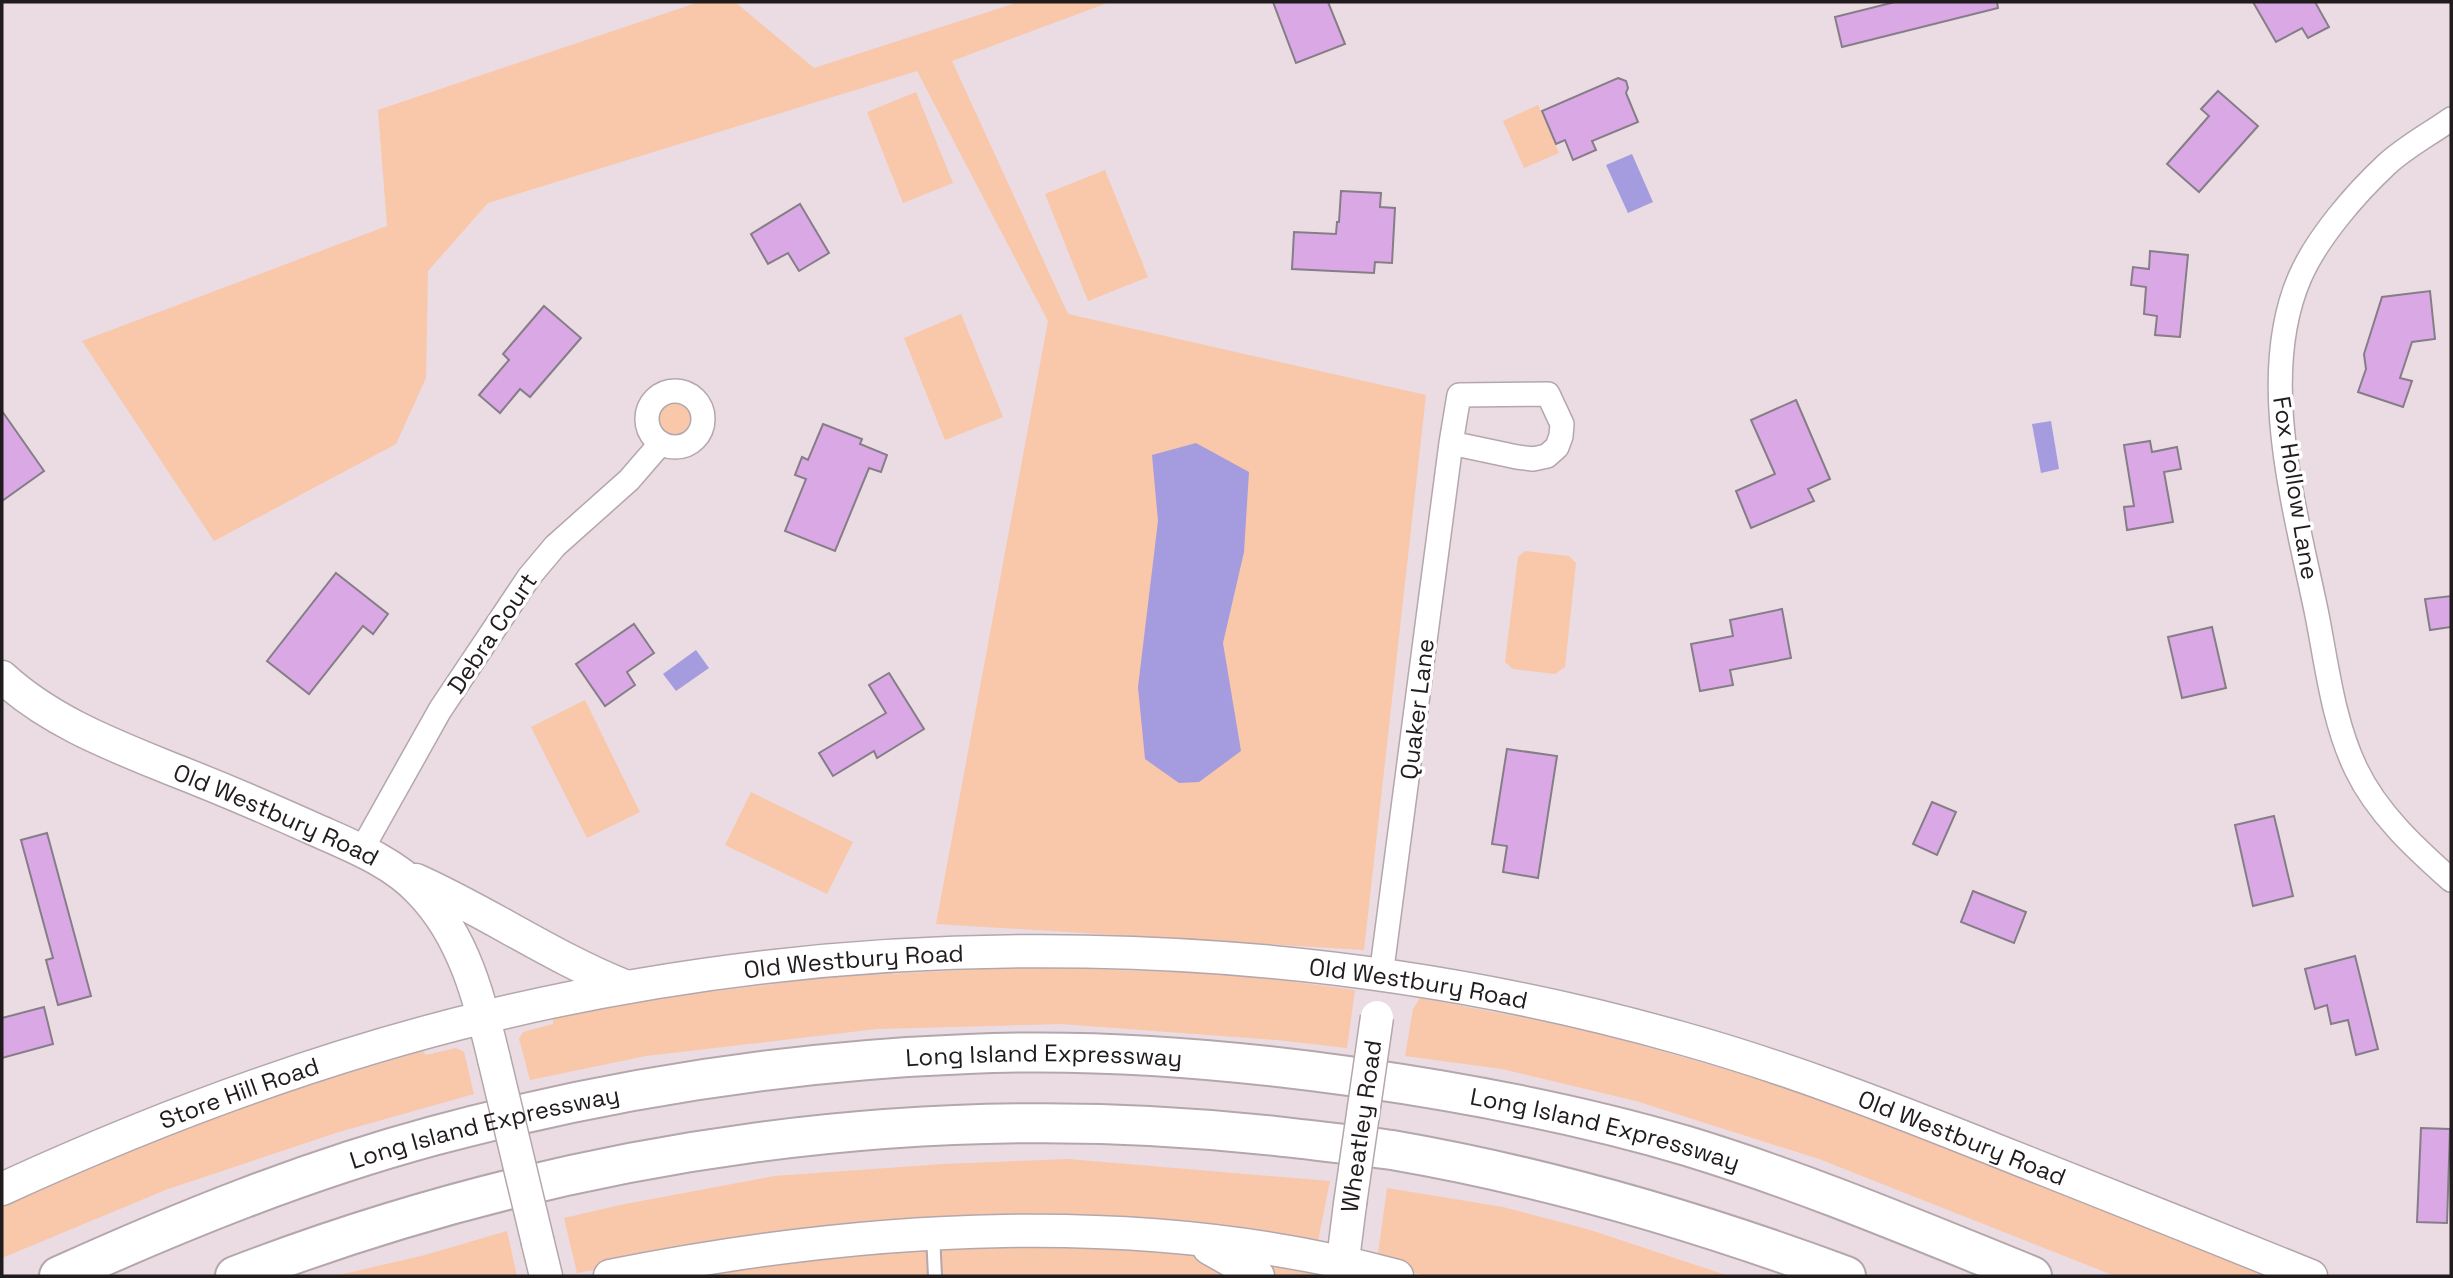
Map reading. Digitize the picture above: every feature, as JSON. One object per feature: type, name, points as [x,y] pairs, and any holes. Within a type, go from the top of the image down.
[{"type":"highway","name":"Long Island Expressway","points":[[59,1276],[193,1218],[280,1185],[417,1141],[503,1118],[582,1100],[739,1074],[881,1059],[987,1053],[1134,1055],[1294,1068],[1532,1107],[1608,1125],[1745,1165],[1818,1190],[2032,1276]]},
{"type":"highway","points":[[235,1276],[382,1223],[609,1166],[687,1152],[844,1132],[921,1126],[1040,1123],[1224,1130],[1387,1150],[1548,1182],[1622,1201],[1762,1245],[1846,1276]]},
{"type":"main road","name":"Old Westbury Road","points":[[2,677],[37,704],[103,742],[283,815],[361,851],[403,875],[422,892],[457,944],[474,983],[546,1276]]},
{"type":"main road","points":[[403,875],[468,904],[592,974],[627,988]]},
{"type":"main road","name":"Old Westbury Road","points":[[484,1017],[627,988],[715,974],[917,955],[1093,952],[1207,957],[1381,976],[1473,990],[1573,1012],[1672,1035],[1750,1059],[1911,1116],[2311,1276]]},
{"type":"main road","name":"Wheatley Road","points":[[1341,1270],[1381,976]]},
{"type":"main road","name":"Store Hill Road","points":[[2,1188],[93,1147],[203,1103],[365,1049],[484,1017]]},
{"type":"main road","points":[[610,1276],[756,1251],[933,1234],[1037,1231],[1192,1240],[1246,1246],[1341,1270],[1397,1276]]},
{"type":"main road","points":[[1192,1240],[1258,1276]]},
{"type":"street","name":"Fox Hollow Lane","points":[[2451,119],[2388,163],[2337,217],[2300,277],[2286,326],[2280,401],[2295,508],[2337,715],[2355,768],[2370,793],[2409,842],[2451,880]]},
{"type":"street","name":"Quaker Lane","points":[[1381,976],[1451,443],[1459,395],[1548,394],[1562,424],[1557,447],[1547,456],[1533,459],[1451,443]]},
{"type":"street","name":"Debra Court","points":[[361,851],[440,710],[529,577],[555,545],[629,480],[660,443]]},
{"type":"lane","points":[[933,1234],[934,1276]]},
{"type":"shaded area","points":[[699,2],[735,2],[814,68],[1019,2],[1110,2],[952,61],[1068,314],[1426,395],[1364,950],[936,924],[1048,321],[917,71],[488,203],[428,271],[426,378],[396,444],[214,541],[82,341],[387,226],[378,110]]},
{"type":"shaded area","points":[[916,92],[953,183],[903,203],[867,112]]},
{"type":"shaded area","points":[[1538,105],[1559,153],[1524,168],[1503,121]]},
{"type":"shaded area","points":[[1632,154],[1653,202],[1628,213],[1606,165]]},
{"type":"shaded area","points":[[1105,170],[1148,277],[1088,301],[1045,194]]},
{"type":"shaded area","points":[[961,314],[1003,417],[945,440],[904,338]]},
{"type":"shaded area","points":[[675,401],[688,406],[693,419],[688,432],[675,437],[662,432],[657,419],[662,406]]},
{"type":"shaded area","points":[[2051,421],[2059,469],[2041,473],[2032,424]]},
{"type":"shaded area","points":[[1196,443],[1249,472],[1244,552],[1223,643],[1241,751],[1199,782],[1179,783],[1145,759],[1138,687],[1158,521],[1152,455]]},
{"type":"shaded area","points":[[1525,551],[1569,556],[1576,563],[1565,667],[1555,674],[1513,669],[1505,662],[1518,557]]},
{"type":"shaded area","points":[[696,650],[709,668],[676,691],[663,674]]},
{"type":"shaded area","points":[[585,700],[640,812],[587,838],[531,727]]},
{"type":"shaded area","points":[[751,792],[853,842],[827,894],[725,845]]},
{"type":"shaded area","points":[[1024,967],[1238,974],[1355,990],[1347,1048],[1277,1040],[1061,1024],[877,1029],[646,1056],[530,1080],[519,1039],[523,1032],[553,1024],[553,1018],[651,999],[832,977]]},
{"type":"shaded area","points":[[1420,998],[1587,1030],[1778,1084],[2271,1276],[2115,1276],[1819,1159],[1636,1101],[1502,1069],[1405,1056],[1413,1009]]},
{"type":"shaded area","points":[[456,1048],[464,1052],[474,1094],[339,1132],[168,1189],[2,1258],[2,1207],[230,1108],[423,1051],[426,1055]]},
{"type":"shaded area","points":[[1068,1159],[1330,1181],[1317,1246],[783,1236],[577,1273],[564,1218],[774,1176],[944,1164]]},
{"type":"shaded area","points":[[1387,1188],[1503,1207],[1587,1229],[1729,1276],[1425,1276],[1377,1261]]},
{"type":"shaded area","points":[[507,1231],[517,1276],[335,1276],[425,1255]]},
{"type":"shaded area","points":[[1091,1233],[1341,1276],[610,1276]]},
{"type":"building","points":[[1273,2],[1328,2],[1345,44],[1296,63]]},
{"type":"building","points":[[1895,2],[1997,2],[1998,8],[1842,47],[1835,17]]},
{"type":"building","points":[[2253,2],[2315,2],[2329,27],[2308,38],[2302,28],[2276,42]]},
{"type":"building","points":[[1618,78],[1626,81],[1626,93],[1638,122],[1592,141],[1596,150],[1573,160],[1565,140],[1556,144],[1542,111]]},
{"type":"building","points":[[2218,91],[2258,126],[2199,192],[2167,164],[2209,116],[2201,109]]},
{"type":"building","points":[[1341,191],[1381,193],[1380,207],[1395,208],[1392,263],[1375,262],[1374,273],[1292,269],[1294,232],[1336,234]]},
{"type":"building","points":[[800,204],[829,253],[799,271],[788,253],[768,264],[751,234]]},
{"type":"building","points":[[2150,251],[2188,255],[2180,337],[2155,335],[2157,316],[2144,314],[2146,287],[2131,285],[2133,267],[2149,269]]},
{"type":"building","points":[[2430,291],[2435,339],[2412,342],[2400,378],[2412,381],[2403,407],[2358,392],[2366,369],[2364,354],[2382,297]]},
{"type":"building","points":[[544,306],[581,338],[530,397],[520,389],[500,413],[479,395],[509,360],[503,354]]},
{"type":"building","points":[[1796,400],[1830,479],[1808,489],[1814,501],[1751,528],[1736,491],[1775,474],[1751,420]]},
{"type":"building","points":[[2,411],[44,471],[2,501]]},
{"type":"building","points":[[823,424],[862,439],[860,444],[887,455],[881,472],[869,468],[835,551],[785,531],[806,479],[795,475],[802,457],[808,460]]},
{"type":"building","points":[[2150,441],[2152,452],[2177,447],[2181,469],[2164,472],[2173,522],[2127,530],[2124,507],[2134,506],[2124,445]]},
{"type":"building","points":[[336,573],[388,614],[373,634],[363,626],[309,694],[267,661]]},
{"type":"building","points":[[2451,596],[2451,627],[2430,630],[2425,599]]},
{"type":"building","points":[[1782,609],[1791,658],[1730,670],[1733,685],[1700,691],[1691,644],[1733,636],[1730,620]]},
{"type":"building","points":[[634,624],[654,653],[627,672],[635,685],[605,706],[576,664]]},
{"type":"building","points":[[2212,627],[2226,688],[2182,698],[2168,637]]},
{"type":"building","points":[[889,673],[924,729],[877,758],[874,751],[833,776],[819,753],[886,713],[869,685]]},
{"type":"building","points":[[1507,749],[1557,756],[1538,878],[1503,872],[1507,846],[1492,844]]},
{"type":"building","points":[[1932,802],[1956,812],[1937,855],[1913,844]]},
{"type":"building","points":[[2274,816],[2293,896],[2253,906],[2235,825]]},
{"type":"building","points":[[47,833],[91,996],[58,1005],[46,960],[53,958],[21,840]]},
{"type":"building","points":[[1973,891],[2026,912],[2014,943],[1961,922]]},
{"type":"building","points":[[2355,956],[2378,1049],[2356,1055],[2348,1020],[2331,1024],[2327,1005],[2315,1009],[2305,969]]},
{"type":"building","points":[[44,1007],[53,1044],[2,1058],[2,1018]]},
{"type":"building","points":[[2421,1128],[2450,1129],[2447,1223],[2417,1222]]}]
